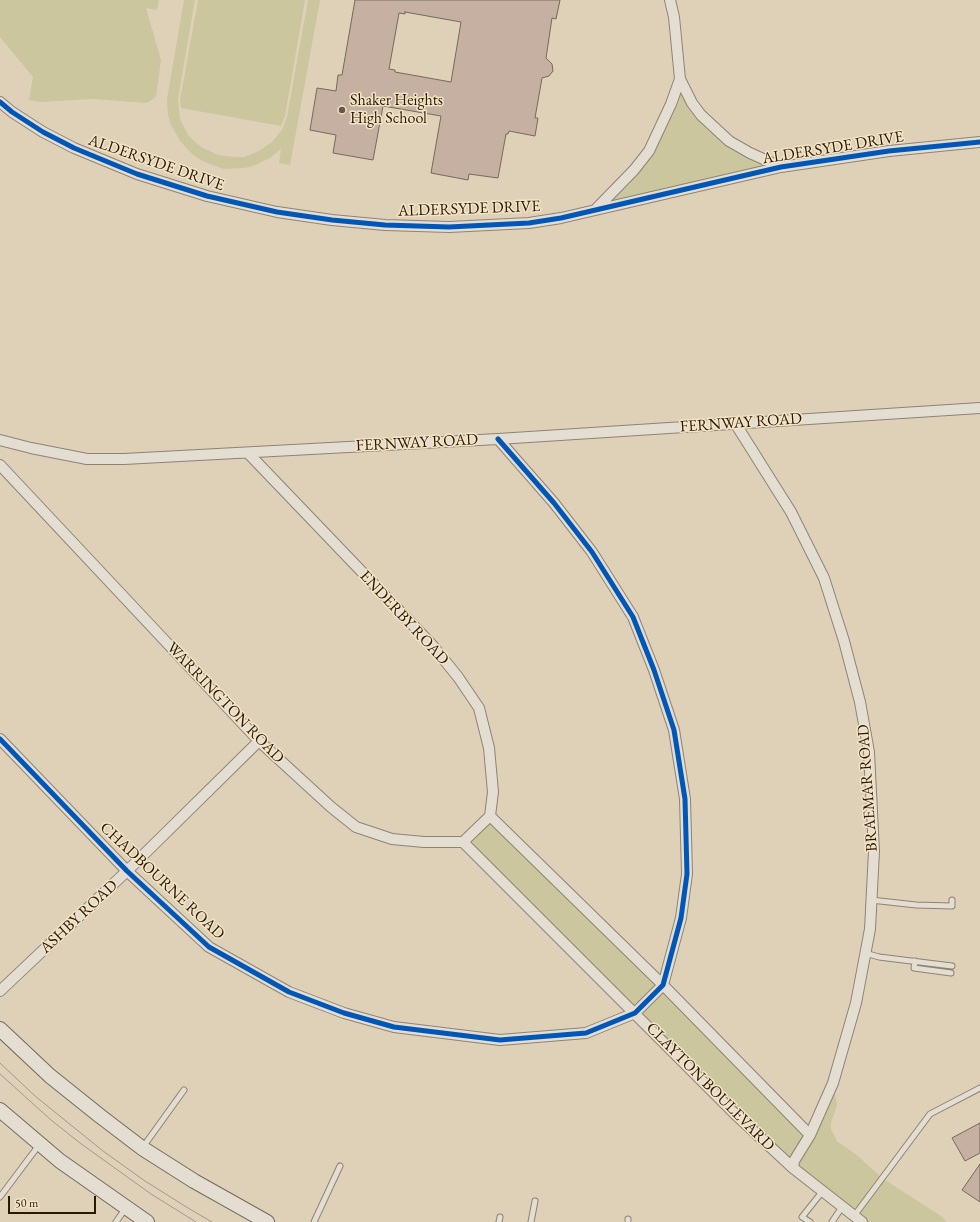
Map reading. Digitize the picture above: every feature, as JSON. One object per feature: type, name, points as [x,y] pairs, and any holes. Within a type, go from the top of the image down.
[{"type":"main road","points":[[0,1029],[50,1076],[142,1148],[194,1181],[267,1222]]},
{"type":"main road","points":[[0,1110],[60,1161],[147,1222]]},
{"type":"street","points":[[670,0],[674,17],[680,79],[692,102],[701,115],[729,141],[782,167]]},
{"type":"street","points":[[596,209],[634,170],[649,151],[671,104],[680,79]]},
{"type":"street","name":"ALDERSYDE DRIVE","points":[[0,102],[12,112],[43,132],[74,148],[137,174],[207,196],[277,212],[332,220],[386,225],[449,227],[529,223],[561,218],[782,167],[889,151],[980,142]]},
{"type":"street","name":"FERNWAY ROAD","points":[[0,440],[31,448],[87,459],[124,459],[498,439],[980,408]]},
{"type":"street","name":"BRAEMAR ROAD","points":[[735,423],[791,512],[824,578],[844,641],[860,702],[869,752],[874,851],[870,929],[856,1002],[833,1083],[810,1135],[795,1157],[793,1168]]},
{"type":"street","points":[[498,439],[554,503],[592,552],[633,617],[654,670],[674,730],[685,799],[687,874],[681,918],[663,985],[635,1013]]},
{"type":"street","name":"ENDERBY ROAD","points":[[248,453],[433,646],[458,677],[479,708],[489,748],[493,792],[490,816]]},
{"type":"street","name":"WARRINGTON ROAD","points":[[0,465],[259,741],[331,807],[356,827],[392,839],[424,842],[463,842]]},
{"type":"street","name":"CHADBOURNE ROAD","points":[[0,739],[127,871],[209,946],[289,992],[344,1013],[394,1027],[500,1040],[586,1033],[635,1013]]},
{"type":"street","name":"ASHBY ROAD","points":[[0,991],[127,871],[259,741]]},
{"type":"street","points":[[463,842],[490,816],[663,985],[810,1135]]},
{"type":"street","name":"CLAYTON BOULEVARD","points":[[463,842],[734,1113],[793,1168],[862,1222]]},
{"type":"lane","points":[[871,900],[916,905],[952,906],[952,900]]},
{"type":"lane","points":[[865,953],[879,957],[952,966]]},
{"type":"lane","points":[[915,961],[914,968],[951,973]]},
{"type":"lane","points":[[854,1216],[930,1114],[980,1088]]},
{"type":"lane","points":[[142,1148],[184,1090]]},
{"type":"lane","points":[[0,1197],[39,1144]]},
{"type":"lane","points":[[314,1222],[340,1166]]},
{"type":"lane","points":[[810,1222],[802,1218],[822,1192]]},
{"type":"lane","points":[[531,1222],[535,1200]]},
{"type":"lane","points":[[832,1222],[842,1207]]},
{"type":"lane","points":[[116,1222],[126,1208]]},
{"type":"shaded area","points":[[0,0],[159,0],[157,10],[146,8],[161,60],[156,97],[147,103],[93,99],[41,102],[29,100],[33,77],[0,37]]},
{"type":"shaded area","points":[[184,0],[195,0],[178,99],[180,119],[188,135],[203,148],[218,155],[244,157],[259,151],[272,142],[282,130],[287,117],[308,0],[320,0],[290,165],[279,163],[281,149],[270,158],[253,166],[224,169],[199,159],[180,141],[171,125],[168,115],[167,99]]},
{"type":"shaded area","points":[[198,0],[305,0],[285,116],[281,126],[181,108],[180,100]]},
{"type":"shaded area","points":[[680,79],[715,129],[781,167],[596,209],[634,170]]},
{"type":"shaded area","points":[[490,816],[810,1135],[833,1083],[837,1105],[831,1123],[831,1129],[837,1141],[858,1156],[882,1178],[941,1216],[947,1222],[862,1222],[822,1192],[463,842]]},
{"type":"building","points":[[355,0],[560,0],[556,19],[552,18],[546,58],[552,64],[553,71],[549,76],[542,78],[535,118],[538,118],[535,136],[509,131],[508,134],[506,134],[498,178],[469,174],[468,180],[431,173],[441,116],[383,106],[373,160],[333,153],[336,135],[310,130],[317,88],[336,91],[338,75],[342,75]],"holes":[[[405,12],[461,22],[451,82],[395,72],[395,70],[389,69],[399,13],[405,14]]]},
{"type":"building","points":[[980,1123],[980,1153],[965,1161],[952,1138]]},
{"type":"building","points":[[980,1164],[980,1202],[962,1190]]},
{"type":"tram line","points":[[0,1063],[35,1096],[103,1151],[145,1181],[212,1222]]},
{"type":"tram line","points":[[0,1074],[51,1120],[80,1143],[151,1194],[196,1222]]},
{"type":"cycle path","points":[[0,102],[12,112],[43,132],[74,148],[137,174],[207,196],[277,212],[332,220],[385,225],[449,227],[529,223],[561,218],[781,167],[889,151],[980,142]]},
{"type":"cycle path","points":[[0,739],[127,871],[209,947],[289,992],[344,1013],[394,1027],[500,1040],[586,1033],[635,1013],[663,985],[681,918],[687,874],[685,799],[674,730],[654,670],[633,617],[592,552],[554,503],[498,439]]},
{"type":"place","name":"Shaker Heights High School","points":[[342,110]]}]
